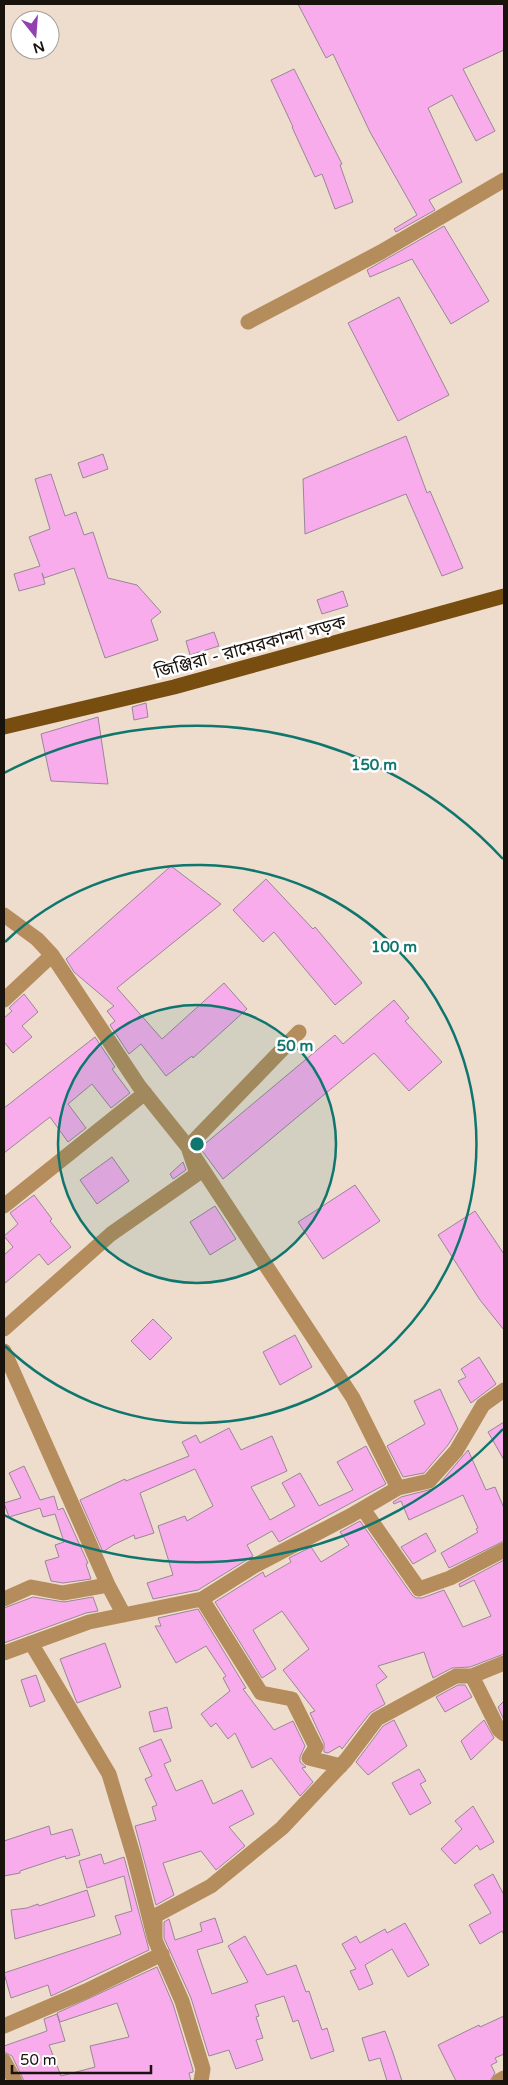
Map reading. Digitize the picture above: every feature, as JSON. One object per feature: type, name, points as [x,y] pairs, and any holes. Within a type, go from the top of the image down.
[{"type":"main road","name":"জিঞ্জিরা - রামেরকান্দা সড়ক","points":[[4,728],[174,687],[504,596]]},
{"type":"street","points":[[248,322],[380,252],[504,180]]},
{"type":"street","points":[[4,915],[37,939],[52,955],[146,1093],[188,1147],[353,1398],[398,1488]]},
{"type":"street","points":[[4,1000],[52,955]]},
{"type":"street","points":[[188,1147],[299,1032]]},
{"type":"street","points":[[4,1206],[146,1093]]},
{"type":"street","points":[[4,1329],[111,1234],[197,1174],[188,1147]]},
{"type":"street","points":[[4,1351],[108,1585],[124,1615]]},
{"type":"street","points":[[4,1653],[89,1622],[202,1599],[256,1565],[363,1509],[398,1488],[429,1481],[456,1451],[483,1405],[504,1390]]},
{"type":"street","points":[[363,1509],[419,1589],[450,1578],[504,1550]]},
{"type":"street","points":[[4,1599],[30,1587],[63,1593],[108,1585]]},
{"type":"street","points":[[202,1599],[261,1693],[292,1699],[316,1747],[308,1758],[341,1766]]},
{"type":"street","points":[[30,1643],[109,1774],[134,1857],[155,1940],[182,2001],[202,2069],[201,2081]]},
{"type":"street","points":[[155,1940],[155,1916],[211,1886],[282,1828],[341,1766],[377,1719],[456,1676],[472,1676],[504,1663]]},
{"type":"street","points":[[472,1676],[499,1730],[504,1734]]},
{"type":"street","points":[[4,2026],[86,1991],[162,1954]]},
{"type":"street","points":[[4,2061],[15,2081]]},
{"type":"street","points":[[499,2081],[504,2078]]},
{"type":"building","points":[[298,4],[504,4],[504,50],[463,69],[495,131],[476,141],[452,95],[428,108],[462,182],[429,200],[435,210],[396,232],[394,229],[417,215],[370,132],[333,54],[326,58]]},
{"type":"building","points":[[294,69],[342,164],[340,165],[353,202],[335,209],[322,174],[315,177],[271,80]]},
{"type":"building","points":[[444,226],[489,301],[451,324],[412,259],[370,277],[367,270]]},
{"type":"building","points":[[399,297],[449,395],[398,421],[348,323]]},
{"type":"building","points":[[406,436],[427,493],[430,491],[463,568],[442,576],[406,494],[305,534],[303,479]]},
{"type":"building","points":[[103,454],[108,469],[83,478],[78,463]]},
{"type":"building","points":[[51,474],[65,516],[76,512],[84,535],[93,532],[108,578],[137,585],[161,612],[151,620],[158,640],[105,658],[74,568],[44,578],[42,573],[45,584],[19,591],[14,574],[40,566],[29,537],[50,529],[35,479]]},
{"type":"building","points":[[343,591],[348,606],[322,614],[317,600]]},
{"type":"building","points":[[214,632],[219,646],[190,655],[186,641]]},
{"type":"building","points":[[146,703],[148,717],[134,720],[132,707]]},
{"type":"building","points":[[98,717],[108,784],[51,781],[41,734]]},
{"type":"building","points":[[171,866],[221,904],[117,988],[162,1039],[224,983],[247,1009],[193,1058],[192,1056],[166,1076],[141,1044],[129,1054],[110,1025],[115,1021],[107,1011],[114,1006],[74,972],[66,959]]},
{"type":"building","points":[[266,879],[313,929],[315,927],[362,983],[335,1005],[274,932],[263,942],[233,910]]},
{"type":"building","points":[[24,994],[38,1012],[22,1026],[32,1037],[13,1053],[4,1042],[4,1018],[12,1011],[9,1008]]},
{"type":"building","points":[[394,1000],[409,1018],[405,1021],[442,1062],[409,1091],[374,1053],[223,1179],[200,1148],[335,1035],[343,1044]]},
{"type":"building","points":[[95,1037],[115,1067],[112,1069],[130,1093],[111,1108],[92,1084],[68,1104],[86,1128],[68,1142],[50,1117],[4,1153],[4,1108]]},
{"type":"building","points":[[112,1157],[129,1181],[97,1204],[80,1180]]},
{"type":"building","points":[[183,1162],[186,1170],[173,1179],[170,1174]]},
{"type":"building","points":[[355,1185],[380,1221],[323,1259],[298,1222]]},
{"type":"building","points":[[34,1195],[52,1219],[50,1221],[71,1247],[48,1265],[39,1254],[4,1284],[4,1255],[13,1247],[4,1236],[18,1224],[10,1213]]},
{"type":"building","points":[[215,1206],[236,1239],[210,1255],[190,1222]]},
{"type":"building","points":[[475,1211],[504,1254],[504,1330],[480,1300],[438,1235]]},
{"type":"building","points":[[153,1319],[172,1338],[150,1360],[131,1341]]},
{"type":"building","points":[[295,1335],[312,1367],[280,1385],[263,1352]]},
{"type":"building","points":[[479,1357],[496,1384],[471,1403],[458,1381],[466,1377],[461,1369]]},
{"type":"building","points":[[440,1389],[458,1429],[448,1445],[424,1473],[403,1477],[387,1446],[425,1424],[414,1401]]},
{"type":"building","points":[[504,1422],[504,1460],[488,1432]]},
{"type":"building","points":[[229,1428],[241,1450],[272,1436],[287,1471],[251,1487],[270,1520],[295,1506],[282,1483],[300,1473],[319,1506],[353,1490],[337,1462],[366,1446],[386,1484],[279,1542],[272,1531],[247,1545],[253,1556],[198,1590],[153,1599],[147,1583],[173,1575],[158,1526],[185,1516],[187,1521],[213,1506],[195,1469],[140,1493],[154,1533],[135,1539],[134,1535],[103,1552],[80,1500],[125,1479],[126,1481],[189,1456],[182,1442],[196,1435],[200,1443]]},
{"type":"building","points":[[468,1450],[486,1490],[495,1487],[504,1508],[504,1541],[449,1568],[441,1553],[478,1532],[476,1529],[478,1528],[463,1495],[409,1520],[401,1501],[394,1504],[393,1502],[401,1497],[436,1488]]},
{"type":"building","points":[[24,1466],[40,1500],[54,1496],[58,1510],[63,1508],[88,1563],[86,1564],[91,1579],[63,1583],[51,1581],[45,1561],[59,1557],[55,1545],[64,1542],[55,1514],[43,1517],[40,1508],[9,1517],[4,1503],[21,1498],[9,1473]]},
{"type":"building","points":[[360,1521],[412,1595],[416,1598],[422,1598],[444,1590],[463,1627],[491,1616],[474,1580],[460,1587],[459,1584],[504,1560],[504,1654],[470,1667],[452,1668],[433,1678],[424,1652],[378,1666],[387,1677],[376,1685],[385,1704],[370,1713],[342,1749],[340,1746],[328,1753],[324,1752],[324,1743],[310,1713],[315,1711],[283,1670],[309,1649],[282,1611],[253,1630],[276,1669],[262,1678],[215,1602],[263,1572],[265,1577],[291,1562],[289,1558],[311,1547],[321,1562],[349,1545],[340,1532]]},
{"type":"building","points":[[426,1533],[436,1551],[413,1564],[401,1547]]},
{"type":"building","points":[[33,1597],[64,1602],[93,1597],[98,1611],[86,1613],[4,1643],[4,1608]]},
{"type":"building","points":[[198,1609],[246,1688],[243,1689],[274,1730],[293,1721],[305,1746],[300,1762],[306,1767],[302,1768],[313,1782],[300,1796],[271,1758],[252,1768],[235,1733],[228,1739],[216,1723],[211,1727],[201,1714],[230,1691],[223,1678],[226,1676],[206,1646],[176,1663],[155,1626],[161,1626],[158,1618]]},
{"type":"building","points":[[105,1643],[121,1687],[77,1703],[60,1659]]},
{"type":"building","points":[[36,1675],[45,1701],[30,1707],[21,1680]]},
{"type":"building","points":[[458,1685],[465,1685],[472,1697],[445,1712],[436,1697]]},
{"type":"building","points":[[504,1701],[504,1720],[498,1707]]},
{"type":"building","points":[[167,1707],[172,1728],[154,1732],[149,1712]]},
{"type":"building","points":[[394,1720],[407,1746],[368,1775],[356,1762],[383,1726]]},
{"type":"building","points":[[484,1720],[494,1738],[471,1760],[461,1741]]},
{"type":"building","points":[[161,1739],[171,1761],[164,1764],[176,1791],[202,1780],[213,1804],[242,1790],[254,1814],[229,1827],[245,1846],[216,1870],[201,1851],[163,1863],[174,1895],[156,1905],[135,1826],[156,1820],[152,1807],[157,1805],[145,1779],[152,1776],[139,1748]]},
{"type":"building","points":[[419,1769],[426,1781],[420,1784],[431,1803],[410,1815],[392,1783]]},
{"type":"building","points":[[473,1806],[494,1842],[480,1850],[477,1845],[455,1864],[441,1849],[462,1829],[455,1821]]},
{"type":"building","points":[[49,1826],[51,1835],[72,1829],[80,1855],[66,1859],[65,1856],[20,1871],[20,1873],[4,1876],[4,1841]]},
{"type":"building","points":[[101,1854],[104,1864],[124,1857],[149,1950],[51,1996],[48,1985],[11,1998],[4,1973],[121,1934],[115,1916],[132,1911],[124,1876],[87,1888],[79,1861]]},
{"type":"building","points":[[493,1874],[504,1895],[504,1935],[502,1931],[480,1944],[469,1925],[491,1913],[474,1885]]},
{"type":"building","points":[[87,1890],[95,1916],[15,1939],[11,1910],[27,1908],[38,1904],[39,1906]]},
{"type":"building","points":[[215,1918],[223,1942],[197,1950],[212,1994],[248,1982],[228,1946],[245,1936],[267,1975],[296,1965],[306,1992],[309,1991],[322,2030],[327,2028],[334,2051],[311,2059],[298,2020],[293,2022],[284,1996],[255,2005],[259,2016],[256,2017],[263,2038],[256,2040],[263,2060],[236,2069],[229,2050],[209,2056],[191,1998],[164,1938],[164,1922],[169,1919],[175,1940],[202,1931],[200,1923]]},
{"type":"building","points":[[405,1923],[429,1965],[408,1977],[392,1949],[365,1965],[373,1984],[359,1990],[350,1971],[356,1969],[342,1944],[356,1936],[360,1943],[385,1929],[387,1933]]},
{"type":"building","points":[[157,1967],[173,2004],[193,2070],[193,2072],[189,2073],[191,2081],[24,2081],[12,2056],[4,2052],[4,2046],[47,2031],[44,2019],[57,2014],[65,2041],[49,2045],[61,2076],[95,2067],[90,2046],[129,2037],[117,2003],[60,2022],[57,2013]]},
{"type":"building","points":[[504,2016],[504,2054],[495,2058],[497,2062],[491,2065],[495,2073],[490,2081],[456,2081],[438,2045],[479,2025],[480,2027]]},
{"type":"building","points":[[385,2031],[402,2081],[387,2081],[380,2058],[369,2061],[362,2038]]}]
